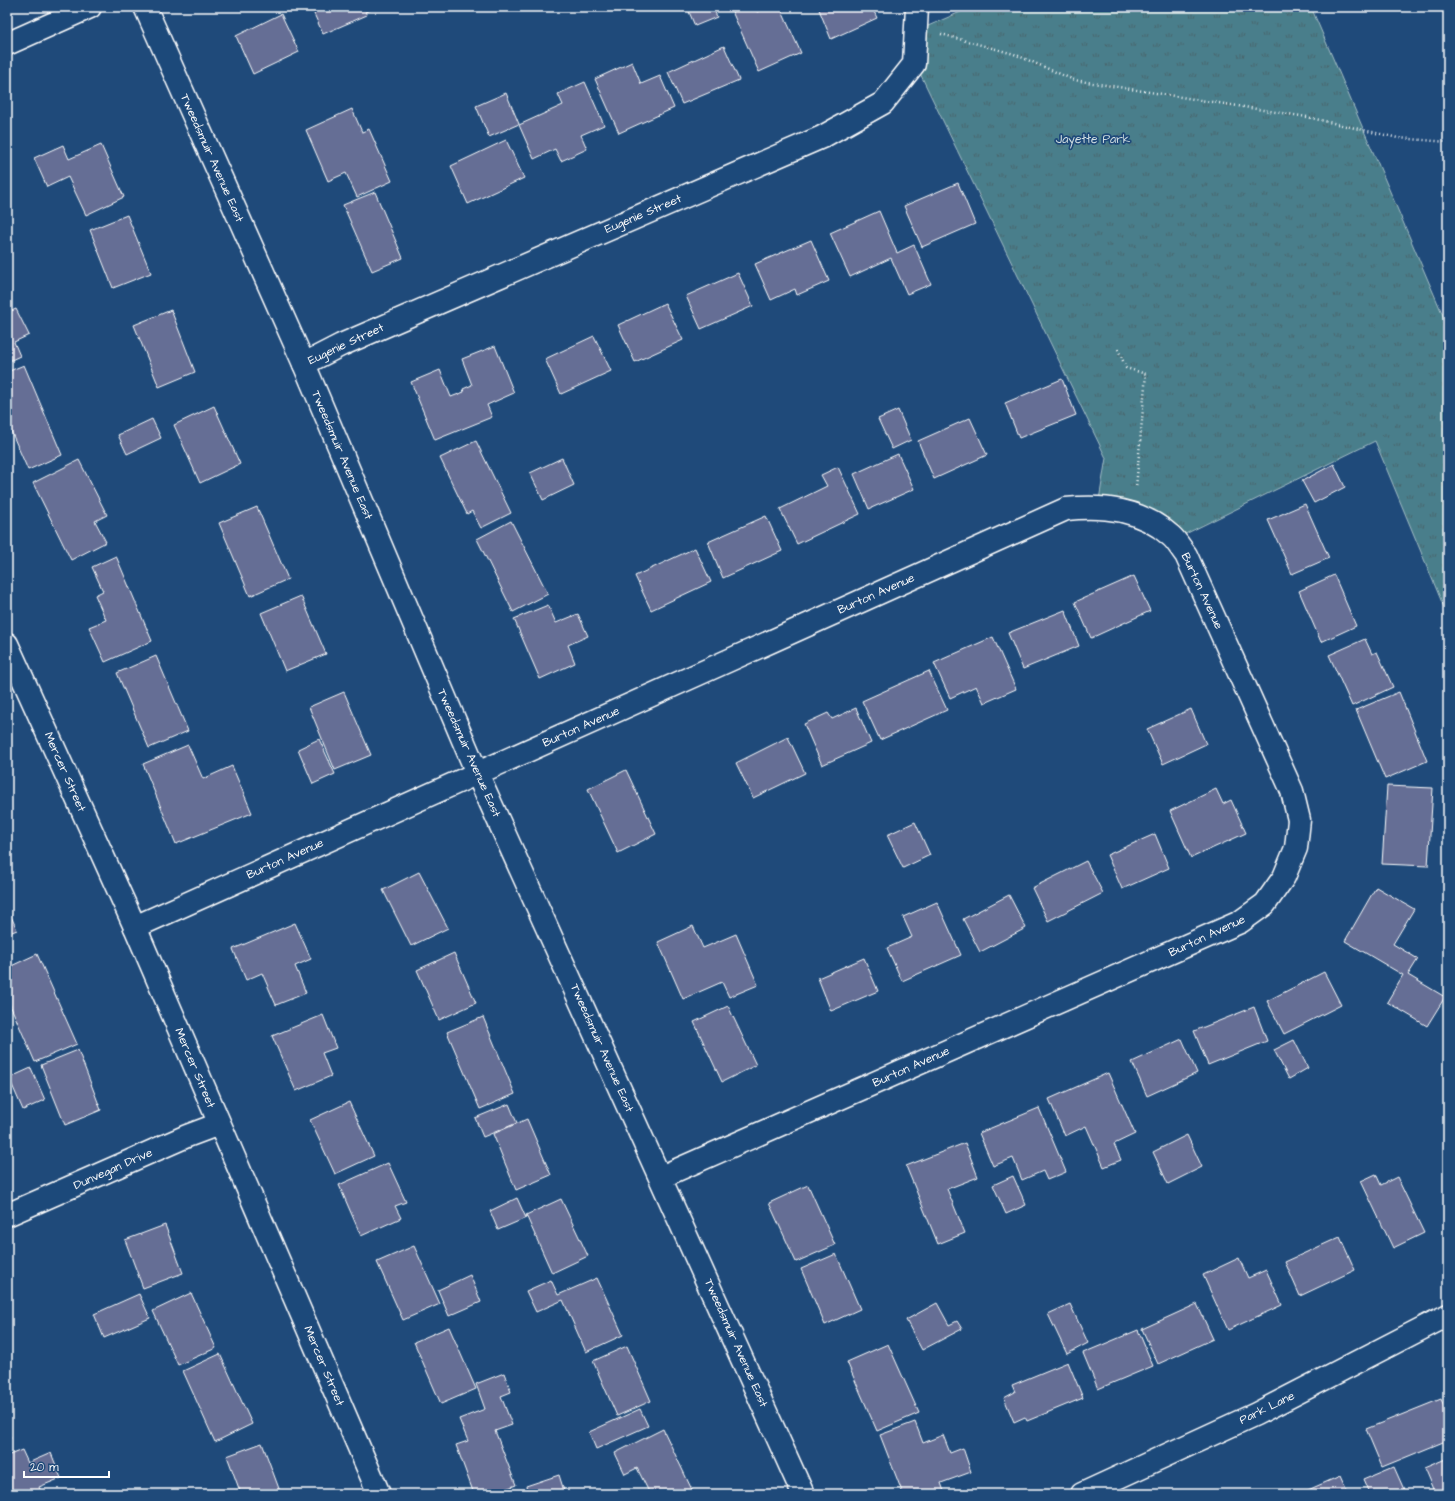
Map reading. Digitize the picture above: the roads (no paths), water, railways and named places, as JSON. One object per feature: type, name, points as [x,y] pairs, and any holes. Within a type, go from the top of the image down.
[{"type":"street","points":[[7,44],[90,7]]},
{"type":"street","name":"Tweedsmuir Avenue East","points":[[145,7],[304,364],[477,773],[803,1494]]},
{"type":"street","name":"Eugenie Street","points":[[304,364],[341,345],[822,137],[882,103],[914,64],[917,7]]},
{"type":"street","name":"Burton Avenue","points":[[135,927],[1066,509],[1087,507],[1110,508],[1134,514],[1151,521],[1171,536],[1186,555],[1292,791],[1299,820],[1296,848],[1284,877],[1265,904],[1240,922],[661,1178]]},
{"type":"street","name":"Mercer Street","points":[[7,644],[135,927],[379,1494]]},
{"type":"street","name":"Dunvegan Drive","points":[[7,1215],[187,1136],[219,1124]]},
{"type":"street","name":"Park Lane","points":[[1082,1494],[1256,1414],[1448,1315]]},
{"type":"park label","name":"Jayette Park","points":[[1093,139]]}]
